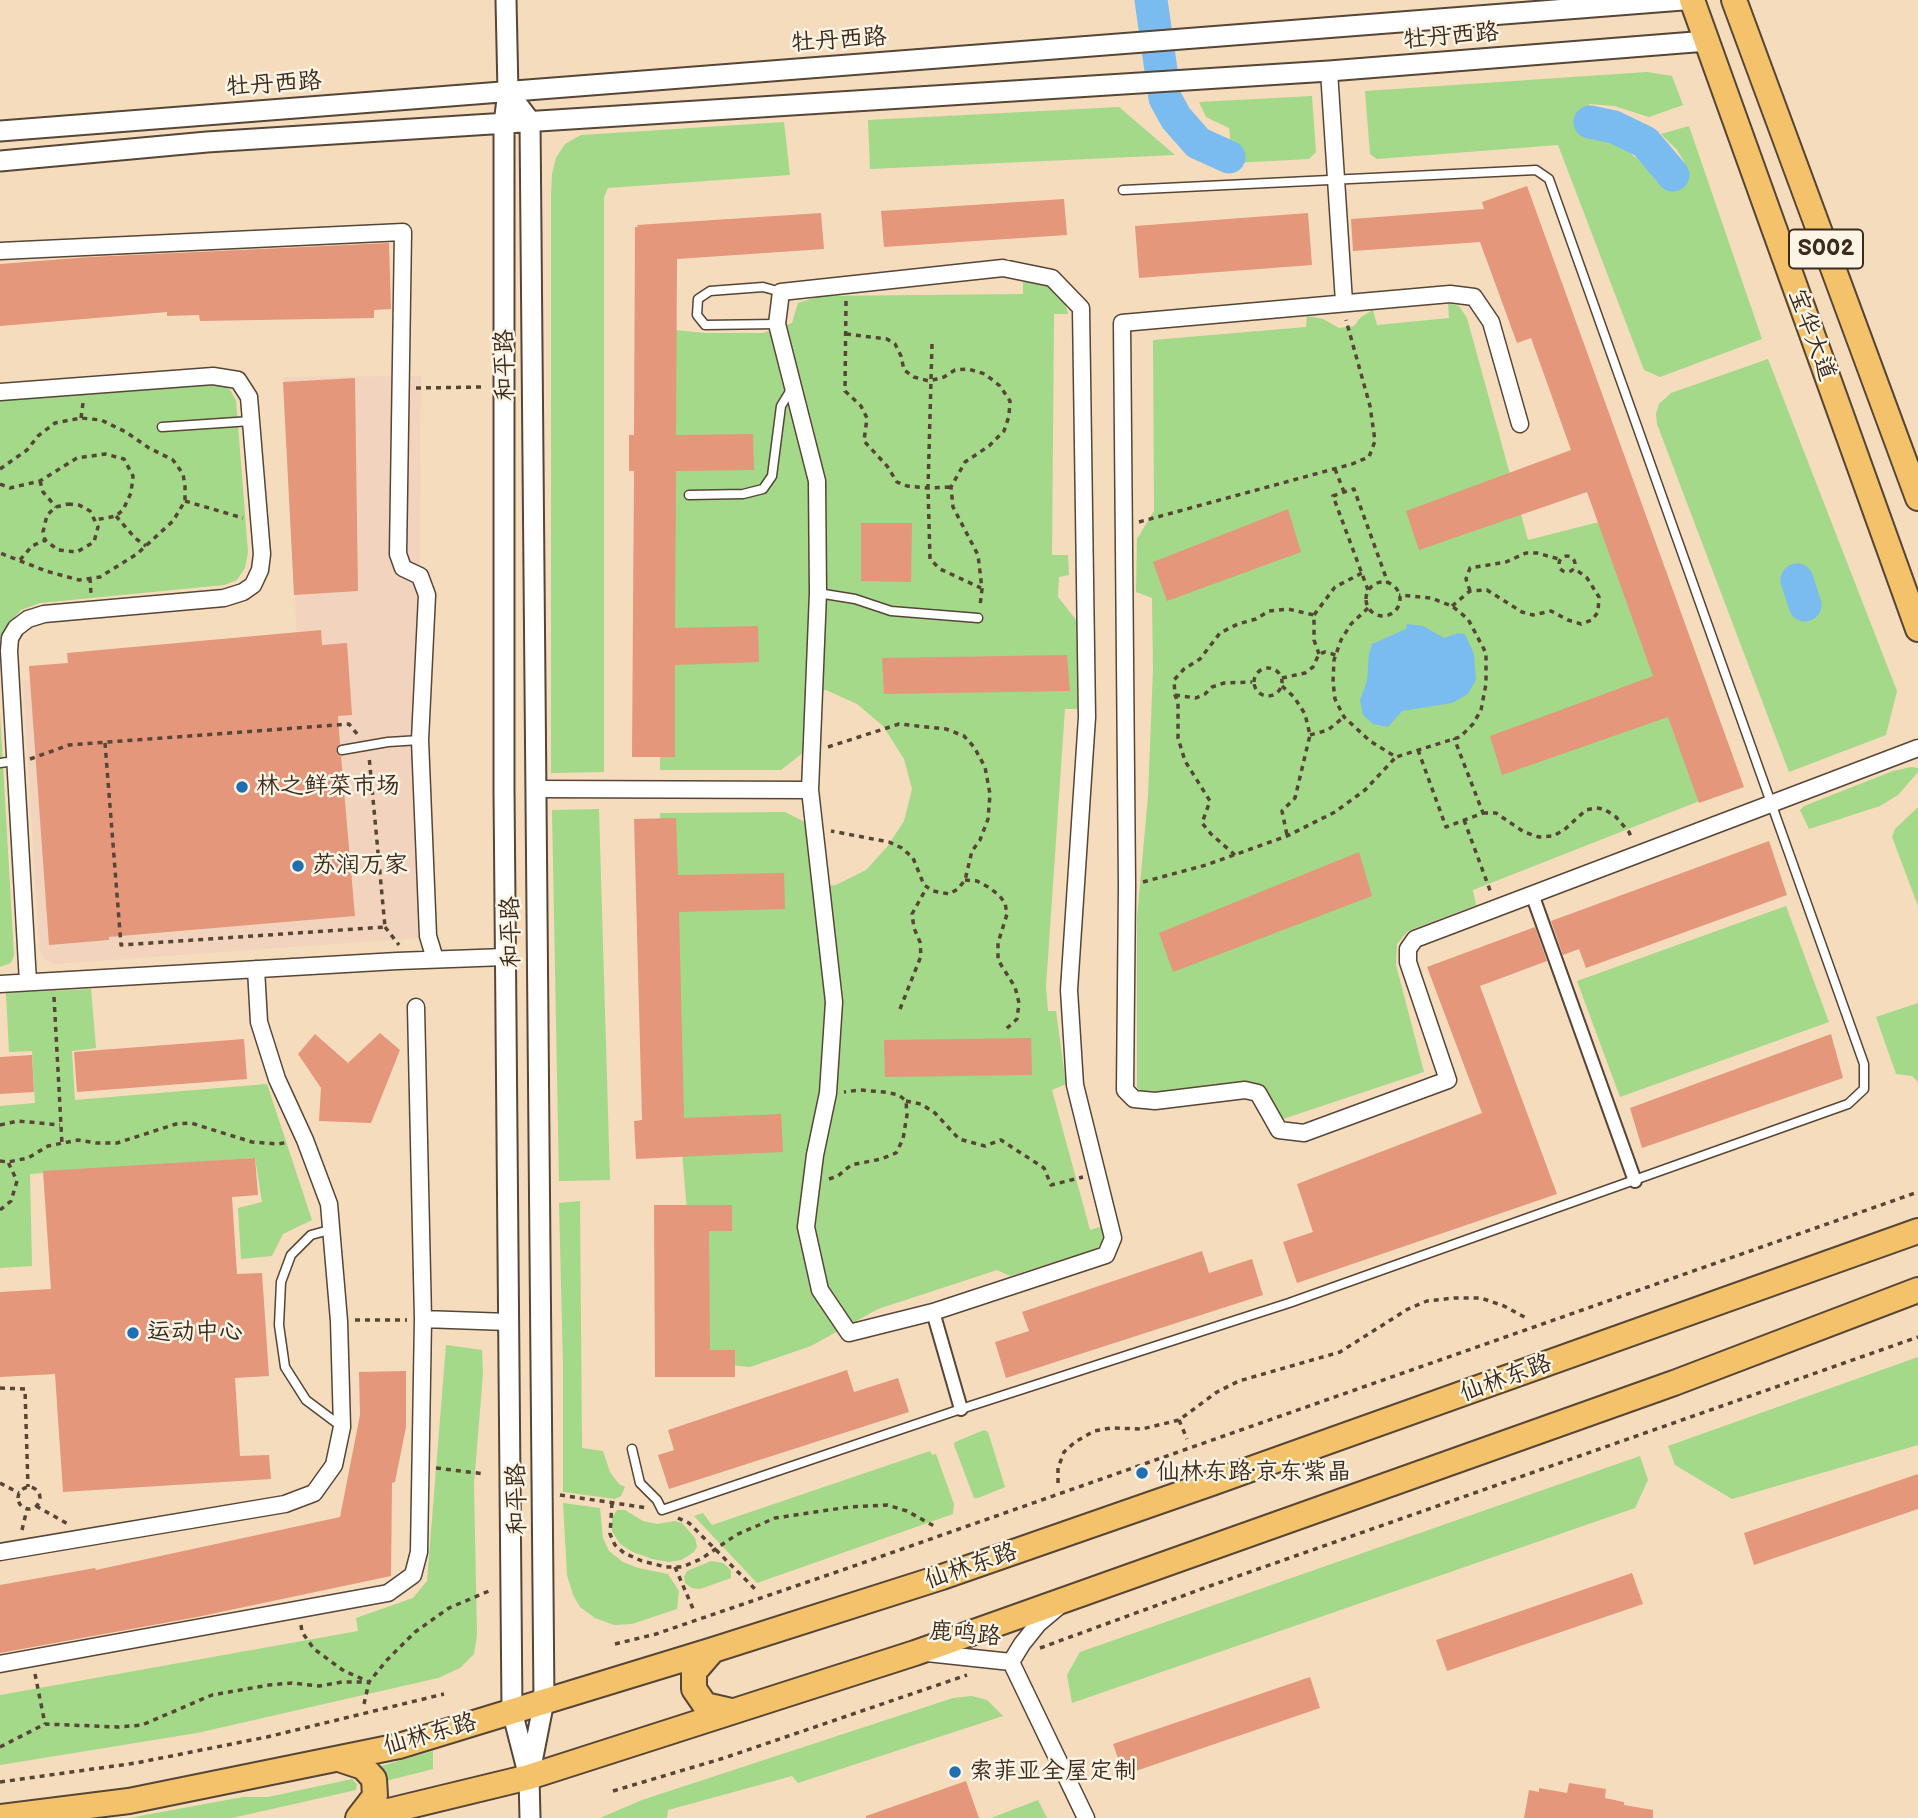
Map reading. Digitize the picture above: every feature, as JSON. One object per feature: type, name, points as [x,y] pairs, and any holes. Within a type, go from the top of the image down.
[{"type":"main road","name":"宝华大道","points":[[1692,0],[1918,629]]},
{"type":"main road","name":"宝华大道","points":[[1734,0],[1918,498]]},
{"type":"main road","name":"仙林东路","points":[[0,1817],[129,1801],[339,1759],[399,1746],[544,1702],[942,1577],[1916,1231]]},
{"type":"main road","points":[[359,1818],[529,1777],[915,1653],[1674,1383],[1918,1290]]},
{"type":"main road","points":[[1886,1303],[1918,1299]]},
{"type":"main road","points":[[713,1650],[694,1672],[694,1689],[705,1705],[731,1711]]},
{"type":"main road","points":[[339,1759],[363,1767],[374,1779],[375,1796],[359,1818]]},
{"type":"street","name":"和平路","points":[[506,0],[505,957],[512,1711],[529,1777]]},
{"type":"street","name":"牡丹西路","points":[[0,131],[1683,0]]},
{"type":"street","name":"牡丹西路","points":[[530,121],[1329,71],[1707,41]]},
{"type":"street","points":[[1329,71],[1344,302]]},
{"type":"street","points":[[508,92],[530,121]]},
{"type":"street","name":"和平路","points":[[530,121],[544,1702],[529,1777],[530,1818]]},
{"type":"street","points":[[0,160],[207,142],[530,121]]},
{"type":"street","points":[[0,251],[402,232],[398,554],[403,568],[420,576],[427,595],[420,740],[428,936],[435,959]]},
{"type":"street","points":[[1003,268],[1052,278],[1081,308],[1087,717],[1069,990],[1075,1084],[1113,1238],[1106,1255],[933,1311],[849,1333],[820,1290],[806,1227],[828,1093],[834,1002],[810,790],[818,593],[817,481],[777,324],[781,292],[846,285],[1003,268]]},
{"type":"street","points":[[1520,424],[1491,322],[1474,297],[1450,294],[1122,323],[1127,886],[1125,1090],[1134,1099],[1155,1101],[1245,1090],[1258,1093],[1279,1130],[1304,1133],[1448,1080],[1408,962],[1408,948],[1415,939],[1918,748]]},
{"type":"street","points":[[0,392],[213,376],[238,380],[249,397],[262,554],[260,570],[253,585],[243,592],[224,598],[44,614],[28,619],[16,628],[10,638],[7,762],[28,982]]},
{"type":"street","points":[[535,789],[810,790]]},
{"type":"street","points":[[1532,894],[1635,1181]]},
{"type":"street","points":[[0,984],[505,957]]},
{"type":"street","points":[[0,1552],[87,1535],[285,1504],[314,1493],[334,1465],[342,1427],[333,1229],[329,1204],[305,1140],[277,1079],[259,1021],[256,969]]},
{"type":"street","points":[[0,1664],[388,1593],[413,1575],[419,1552],[423,1319],[416,1007]]},
{"type":"street","points":[[933,1311],[961,1409]]},
{"type":"street","points":[[423,1319],[508,1322]]},
{"type":"street","name":"鹿鸣路","points":[[1011,1662],[1021,1644],[1038,1625],[1069,1598]]},
{"type":"street","name":"鹿鸣路","points":[[915,1653],[1011,1662]]},
{"type":"street","name":"鹿鸣路","points":[[1011,1662],[1086,1818]]},
{"type":"lane","points":[[632,1449],[640,1483],[657,1500],[662,1510],[961,1409],[1289,1303],[1848,1104],[1864,1089],[1864,1064],[1549,179],[1536,170],[1123,190]]},
{"type":"lane","points":[[777,324],[705,325],[698,315],[698,299],[710,290],[763,287],[781,292]]},
{"type":"lane","points":[[688,495],[743,494],[763,489],[772,477],[780,406],[792,388]]},
{"type":"lane","points":[[162,427],[251,421]]},
{"type":"lane","points":[[818,593],[855,599],[891,611],[978,618]]},
{"type":"lane","points":[[342,750],[420,740]]},
{"type":"lane","points":[[333,1229],[311,1235],[291,1255],[281,1282],[279,1325],[285,1367],[306,1400],[342,1427]]},
{"type":"path","points":[[846,285],[845,391],[861,407],[867,418],[864,441],[887,466],[897,482],[928,488],[951,487]]},
{"type":"path","points":[[1124,527],[1335,469],[1368,457],[1376,441],[1370,406],[1346,324],[1344,302]]},
{"type":"path","points":[[846,334],[887,339],[895,344],[904,370],[914,377],[929,381],[944,377],[955,370],[968,369],[985,373],[1000,386],[1010,401],[1004,431],[989,446],[965,462],[951,487],[953,507],[978,555],[982,589],[978,618]]},
{"type":"path","points":[[932,344],[928,488],[930,559],[940,569],[982,589]]},
{"type":"path","points":[[400,388],[484,387]]},
{"type":"path","points":[[0,469],[27,450],[38,436],[55,423],[81,418],[101,420],[127,432],[149,448],[173,460],[183,474],[185,501],[173,521],[137,555],[100,577],[79,580],[0,553]]},
{"type":"path","points":[[0,484],[10,488],[40,481],[77,458],[105,454],[124,459],[133,476],[131,493],[123,510],[116,516],[95,520]]},
{"type":"path","points":[[1335,469],[1344,492]]},
{"type":"path","points":[[40,481],[43,492],[56,507]]},
{"type":"path","points":[[1354,489],[1388,583],[1399,595],[1400,603],[1396,611],[1389,616],[1373,614],[1368,608],[1368,590],[1333,496],[1344,492],[1354,489]]},
{"type":"path","points":[[185,501],[238,517],[260,518]]},
{"type":"path","points":[[79,505],[90,511],[95,520],[98,527],[94,542],[77,552],[58,550],[45,540],[43,532],[47,515],[56,507],[79,505]]},
{"type":"path","points":[[116,516],[135,538],[146,546]]},
{"type":"path","points":[[20,561],[32,546],[45,540]]},
{"type":"path","points":[[1470,591],[1465,579],[1470,568],[1506,562],[1526,554],[1537,552],[1559,559],[1569,556],[1575,563],[1574,568]]},
{"type":"path","points":[[1559,559],[1560,569],[1564,572],[1574,568]]},
{"type":"path","points":[[1452,606],[1470,591],[1487,590],[1522,612],[1533,615],[1551,611],[1581,624],[1592,620],[1598,612],[1599,597],[1587,578],[1574,568]]},
{"type":"path","points":[[1282,678],[1305,673],[1313,667],[1319,654],[1314,640],[1314,615],[1335,587],[1362,573]]},
{"type":"path","points":[[1368,590],[1374,585],[1388,583]]},
{"type":"path","points":[[1127,886],[1235,855],[1287,836],[1335,812],[1365,790],[1396,757],[1460,737],[1473,724],[1481,710],[1486,684],[1486,653],[1468,619],[1452,606],[1431,598],[1399,595]]},
{"type":"path","points":[[1368,608],[1351,624],[1341,640],[1336,655],[1333,682],[1335,699],[1344,717],[1370,741],[1396,757]]},
{"type":"path","points":[[1235,855],[1210,834],[1202,823],[1210,801],[1185,761],[1178,737],[1178,703],[1174,680],[1184,669],[1200,659],[1220,634],[1269,611],[1288,609],[1314,615]]},
{"type":"path","points":[[1319,654],[1325,652],[1336,655]]},
{"type":"path","points":[[1262,669],[1277,671],[1282,678],[1282,686],[1277,693],[1270,696],[1255,690],[1253,682],[1255,674],[1262,669]]},
{"type":"path","points":[[1175,695],[1196,698],[1212,687],[1224,683],[1253,682]]},
{"type":"path","points":[[1282,686],[1294,697],[1305,714],[1310,736],[1295,798],[1282,811],[1287,836]]},
{"type":"path","points":[[1310,736],[1328,730],[1344,717]]},
{"type":"path","points":[[7,762],[38,758],[69,745],[349,724],[368,746],[385,928],[121,945],[105,743]]},
{"type":"path","points":[[812,753],[899,724],[946,729],[964,736],[974,747],[985,767],[990,794],[988,819],[980,840],[972,851],[965,880],[958,889],[948,894],[923,886],[913,858],[902,848],[889,842],[815,828]]},
{"type":"path","points":[[1454,738],[1483,813]]},
{"type":"path","points":[[1418,750],[1446,827],[1483,813],[1496,813],[1524,832],[1539,837],[1553,836],[1586,810],[1596,807],[1616,817],[1629,832],[1637,854]]},
{"type":"path","points":[[1464,820],[1496,908]]},
{"type":"path","points":[[965,880],[976,881],[989,887],[1005,903],[1007,914],[998,943],[998,960],[1014,987],[1019,1003],[1017,1019],[1004,1031]]},
{"type":"path","points":[[900,1009],[921,956],[912,914],[927,887]]},
{"type":"path","points":[[53,981],[62,1144]]},
{"type":"path","points":[[828,1093],[860,1090],[884,1092],[921,1104],[935,1113],[959,1139],[985,1146],[1001,1140],[1044,1168],[1051,1185],[1073,1181],[1097,1171]]},
{"type":"path","points":[[813,1176],[832,1180],[851,1166],[896,1153],[903,1139],[907,1115],[905,1101]]},
{"type":"path","points":[[0,1125],[18,1121],[61,1125]]},
{"type":"path","points":[[0,1161],[28,1158],[48,1146],[78,1140],[117,1143],[176,1124],[191,1123],[252,1142],[278,1144],[305,1140]]},
{"type":"path","points":[[0,1210],[11,1200],[17,1181],[8,1162]]},
{"type":"path","points":[[615,1644],[656,1634],[891,1553],[1918,1192]]},
{"type":"path","points":[[1058,1483],[1058,1468],[1064,1452],[1094,1431],[1111,1428],[1142,1429],[1179,1420],[1217,1392],[1238,1381],[1340,1352],[1408,1309],[1427,1301],[1480,1298],[1504,1306],[1528,1319]]},
{"type":"path","points":[[339,1321],[423,1319]]},
{"type":"path","points":[[1011,1662],[1050,1644],[1207,1587],[1918,1337]]},
{"type":"path","points":[[0,1388],[24,1389],[29,1487]]},
{"type":"path","points":[[1179,1420],[1187,1439]]},
{"type":"path","points":[[421,1466],[485,1474]]},
{"type":"path","points":[[0,1483],[19,1493]]},
{"type":"path","points":[[37,1506],[40,1499],[38,1492],[29,1487],[19,1493],[21,1506],[27,1509],[37,1506],[87,1535]]},
{"type":"path","points":[[560,1495],[662,1510],[689,1522],[756,1590]]},
{"type":"path","points":[[612,1503],[610,1534],[615,1545],[624,1553],[642,1561],[675,1567],[701,1559],[736,1535],[775,1518],[849,1507],[887,1506],[907,1511],[934,1526]]},
{"type":"path","points":[[675,1567],[694,1611]]},
{"type":"path","points":[[364,1704],[369,1682],[415,1632],[449,1608],[489,1591]]},
{"type":"path","points":[[298,1609],[302,1632],[314,1649],[345,1671],[369,1682]]},
{"type":"path","points":[[32,1658],[45,1724]]},
{"type":"path","points":[[614,1791],[724,1758],[975,1673]]},
{"type":"path","points":[[0,1747],[45,1724],[118,1727],[142,1725],[212,1695],[292,1683],[319,1686],[342,1682],[369,1682]]},
{"type":"path","points":[[0,1782],[136,1763],[267,1737],[444,1694]]},
{"type":"shaded area","points":[[421,376],[418,938],[55,964],[44,959],[39,948],[23,680],[298,659],[284,377]]},
{"type":"green space","points":[[1647,72],[1672,76],[1683,105],[1649,117],[1614,106],[1589,104],[1590,135],[1609,139],[1628,151],[1657,182],[1689,170],[1677,150],[1661,134],[1689,126],[1762,339],[1660,377],[1644,370],[1558,145],[1377,159],[1370,154],[1365,91]]},
{"type":"green space","points":[[1312,96],[1316,152],[1309,159],[1233,163],[1229,128],[1206,117],[1199,102]]},
{"type":"green space","points":[[1119,107],[1175,155],[870,169],[868,120]]},
{"type":"green space","points":[[784,122],[790,175],[608,188],[604,197],[604,772],[551,773],[551,196],[556,158],[565,144],[581,135]]},
{"type":"green space","points":[[1023,279],[1036,280],[1052,287],[1064,299],[1068,314],[1054,314],[1052,555],[1068,555],[1069,575],[1059,577],[1058,597],[1081,626],[1079,709],[1065,709],[1046,987],[1048,1011],[1056,1011],[1066,1084],[1052,1090],[1090,1230],[1103,1226],[1104,1238],[1097,1249],[1010,1276],[997,1270],[878,1309],[811,1346],[750,1367],[700,1362],[680,1129],[660,813],[785,812],[805,822],[814,888],[836,885],[866,870],[887,847],[904,821],[912,789],[904,759],[883,726],[857,704],[826,690],[807,689],[804,752],[781,770],[660,770],[665,329],[705,333],[763,333],[792,323],[798,303],[820,296],[1023,294]]},
{"type":"green space","points":[[1448,303],[1459,306],[1467,318],[1528,540],[1603,521],[1702,800],[1473,890],[1476,905],[1408,931],[1397,944],[1396,965],[1424,1072],[1283,1119],[1266,1090],[1249,1085],[1145,1093],[1137,1088],[1137,918],[1148,796],[1153,669],[1152,598],[1136,592],[1137,539],[1154,511],[1153,340],[1306,327],[1307,316],[1323,319],[1339,328],[1354,326],[1361,317],[1373,310],[1377,325],[1449,318]]},
{"type":"green space","points":[[1768,359],[1897,691],[1886,735],[1789,772],[1657,424],[1656,414],[1659,404],[1671,393]]},
{"type":"green space","points":[[221,382],[236,400],[248,552],[245,568],[237,580],[224,585],[40,603],[21,610],[0,638],[0,398]]},
{"type":"green space","points":[[0,713],[14,955],[11,963],[0,967]]},
{"type":"green space","points":[[1918,768],[1918,772],[1898,795],[1880,806],[1809,829],[1800,810],[1804,806],[1893,771]]},
{"type":"green space","points":[[1918,807],[1918,906],[1892,837],[1895,829]]},
{"type":"green space","points":[[599,809],[610,1180],[559,1181],[552,810]]},
{"type":"green space","points":[[1786,906],[1829,1022],[1620,1097],[1577,981]]},
{"type":"green space","points":[[91,989],[96,1048],[72,1051],[75,1100],[267,1084],[312,1220],[283,1234],[272,1256],[241,1259],[238,1208],[262,1202],[255,1158],[30,1174],[32,1266],[0,1268],[0,1106],[35,1103],[32,1051],[9,1052],[6,993]]},
{"type":"green space","points":[[1918,1003],[1918,1082],[1912,1076],[1896,1074],[1876,1017]]},
{"type":"green space","points":[[580,1201],[582,1448],[603,1451],[610,1472],[619,1484],[625,1487],[621,1496],[615,1499],[563,1492],[559,1203]]},
{"type":"green space","points":[[446,1345],[482,1350],[483,1374],[474,1484],[477,1635],[474,1654],[460,1668],[438,1678],[197,1733],[0,1765],[0,1695],[358,1631],[356,1618],[413,1598],[427,1581]]},
{"type":"green space","points":[[1918,1357],[1918,1445],[1732,1499],[1675,1465],[1668,1446]]},
{"type":"green space","points":[[984,1430],[988,1432],[1005,1487],[974,1498],[954,1445],[955,1442]]},
{"type":"green space","points":[[930,1451],[932,1455],[936,1454],[954,1504],[953,1514],[757,1583],[694,1516],[703,1513],[712,1525]]},
{"type":"green space","points":[[1640,1456],[1648,1480],[1635,1508],[1072,1703],[1067,1675],[1080,1652]]},
{"type":"green space","points":[[563,1503],[600,1508],[603,1538],[609,1551],[623,1562],[638,1568],[668,1574],[679,1591],[677,1609],[632,1624],[614,1625],[595,1618],[580,1607],[567,1575]]},
{"type":"green space","points":[[617,1510],[625,1510],[643,1521],[657,1524],[675,1521],[682,1523],[695,1538],[697,1547],[681,1560],[669,1562],[633,1552],[620,1544],[612,1531],[612,1518]]},
{"type":"green space","points":[[711,1561],[723,1563],[731,1570],[731,1578],[700,1589],[685,1583],[687,1571]]},
{"type":"green space","points":[[972,1696],[987,1700],[1003,1716],[798,1783],[792,1776],[668,1810],[667,1818],[600,1818],[642,1800],[953,1698]]},
{"type":"green space","points":[[433,1751],[433,1769],[382,1782],[378,1767]]},
{"type":"green space","points":[[352,1779],[357,1784],[356,1790],[232,1818],[129,1818],[243,1797],[268,1797]]},
{"type":"green space","points":[[1038,1800],[1047,1818],[991,1818]]},
{"type":"water","points":[[1407,624],[1423,626],[1444,638],[1458,633],[1465,634],[1474,654],[1476,680],[1468,694],[1452,703],[1402,711],[1388,727],[1373,724],[1363,715],[1360,700],[1367,681],[1372,644],[1406,629]]},
{"type":"building","points":[[1527,186],[1744,787],[1699,803],[1668,717],[1502,775],[1490,736],[1653,676],[1587,492],[1419,550],[1406,511],[1571,450],[1531,338],[1517,343],[1480,242],[1353,251],[1351,219],[1484,209],[1482,202]]},
{"type":"building","points":[[1064,199],[1067,235],[884,247],[881,211]]},
{"type":"building","points":[[821,213],[824,249],[677,259],[676,435],[753,434],[754,470],[676,471],[675,628],[758,626],[759,662],[675,665],[675,757],[632,757],[634,471],[629,471],[629,435],[634,435],[635,227]]},
{"type":"building","points":[[1308,213],[1312,265],[1139,278],[1135,226]]},
{"type":"building","points":[[389,243],[391,309],[374,310],[374,318],[200,321],[199,315],[167,316],[167,312],[0,326],[0,264],[90,257]]},
{"type":"building","points":[[355,378],[358,591],[294,595],[283,382]]},
{"type":"building","points":[[1288,509],[1301,552],[1167,601],[1153,562]]},
{"type":"building","points":[[861,523],[912,523],[911,582],[861,581]]},
{"type":"building","points":[[321,630],[322,645],[347,643],[352,715],[338,716],[340,744],[336,750],[341,756],[355,916],[109,937],[109,940],[49,945],[29,666],[68,663],[67,653]]},
{"type":"building","points":[[1067,655],[1070,691],[884,694],[882,658]]},
{"type":"building","points":[[676,818],[678,875],[784,873],[785,909],[679,912],[684,1118],[781,1114],[783,1152],[636,1159],[634,1121],[642,1120],[634,819]]},
{"type":"building","points":[[1769,841],[1787,895],[1586,968],[1579,949],[1563,955],[1551,921]]},
{"type":"building","points":[[1359,852],[1372,896],[1173,972],[1159,933]]},
{"type":"building","points":[[1535,927],[1547,961],[1480,986],[1557,1194],[1297,1283],[1283,1242],[1313,1232],[1297,1184],[1482,1113],[1427,967]]},
{"type":"building","points":[[380,1033],[400,1050],[371,1123],[319,1121],[321,1088],[298,1054],[315,1034],[348,1063]]},
{"type":"building","points":[[1831,1034],[1843,1078],[1642,1148],[1630,1108]]},
{"type":"building","points":[[1031,1038],[1032,1075],[885,1077],[884,1040]]},
{"type":"building","points":[[244,1039],[247,1079],[77,1092],[74,1052]]},
{"type":"building","points":[[32,1055],[34,1092],[0,1094],[0,1057]]},
{"type":"building","name":"运动中心","points":[[255,1158],[258,1195],[232,1197],[237,1274],[262,1273],[269,1376],[235,1378],[240,1456],[269,1455],[271,1479],[63,1492],[55,1374],[0,1377],[0,1292],[51,1289],[43,1171]]},
{"type":"building","points":[[654,1205],[732,1205],[732,1231],[709,1231],[710,1350],[735,1350],[735,1377],[655,1377]]},
{"type":"building","points":[[1202,1251],[1209,1273],[1252,1259],[1263,1295],[1006,1378],[995,1342],[1029,1331],[1022,1312]]},
{"type":"building","points":[[847,1370],[854,1392],[898,1378],[909,1412],[669,1489],[658,1455],[674,1450],[668,1430]]},
{"type":"building","points":[[406,1371],[406,1427],[395,1482],[392,1483],[391,1576],[197,1617],[0,1653],[0,1585],[95,1568],[96,1570],[340,1517],[360,1415],[359,1372]]},
{"type":"building","points":[[1918,1474],[1918,1509],[1754,1565],[1744,1533]]},
{"type":"building","points":[[1632,1573],[1643,1604],[1447,1671],[1436,1640]]},
{"type":"building","points":[[1310,1677],[1320,1708],[1124,1775],[1113,1744]]},
{"type":"building","points":[[966,1781],[979,1818],[866,1818],[866,1816]]},
{"type":"building","points":[[1569,1783],[1606,1789],[1605,1798],[1624,1802],[1624,1805],[1653,1810],[1653,1818],[1524,1818],[1529,1790],[1539,1792],[1539,1788],[1567,1793]]},
{"type":"waterway","points":[[1151,0],[1165,98],[1176,118],[1198,143],[1229,157]]},
{"type":"waterway","points":[[1590,122],[1614,127],[1645,142],[1673,175]]},
{"type":"waterway","points":[[1797,580],[1805,605]]},
{"type":"place","name":"林之鲜菜市场","points":[[242,787]]},
{"type":"place","name":"苏润万家","points":[[298,866]]},
{"type":"place","name":"运动中心","points":[[133,1333]]},
{"type":"place","name":"仙林东路·京东紫晶","points":[[1142,1473]]},
{"type":"place","name":"索菲亚全屋定制","points":[[955,1772]]}]
